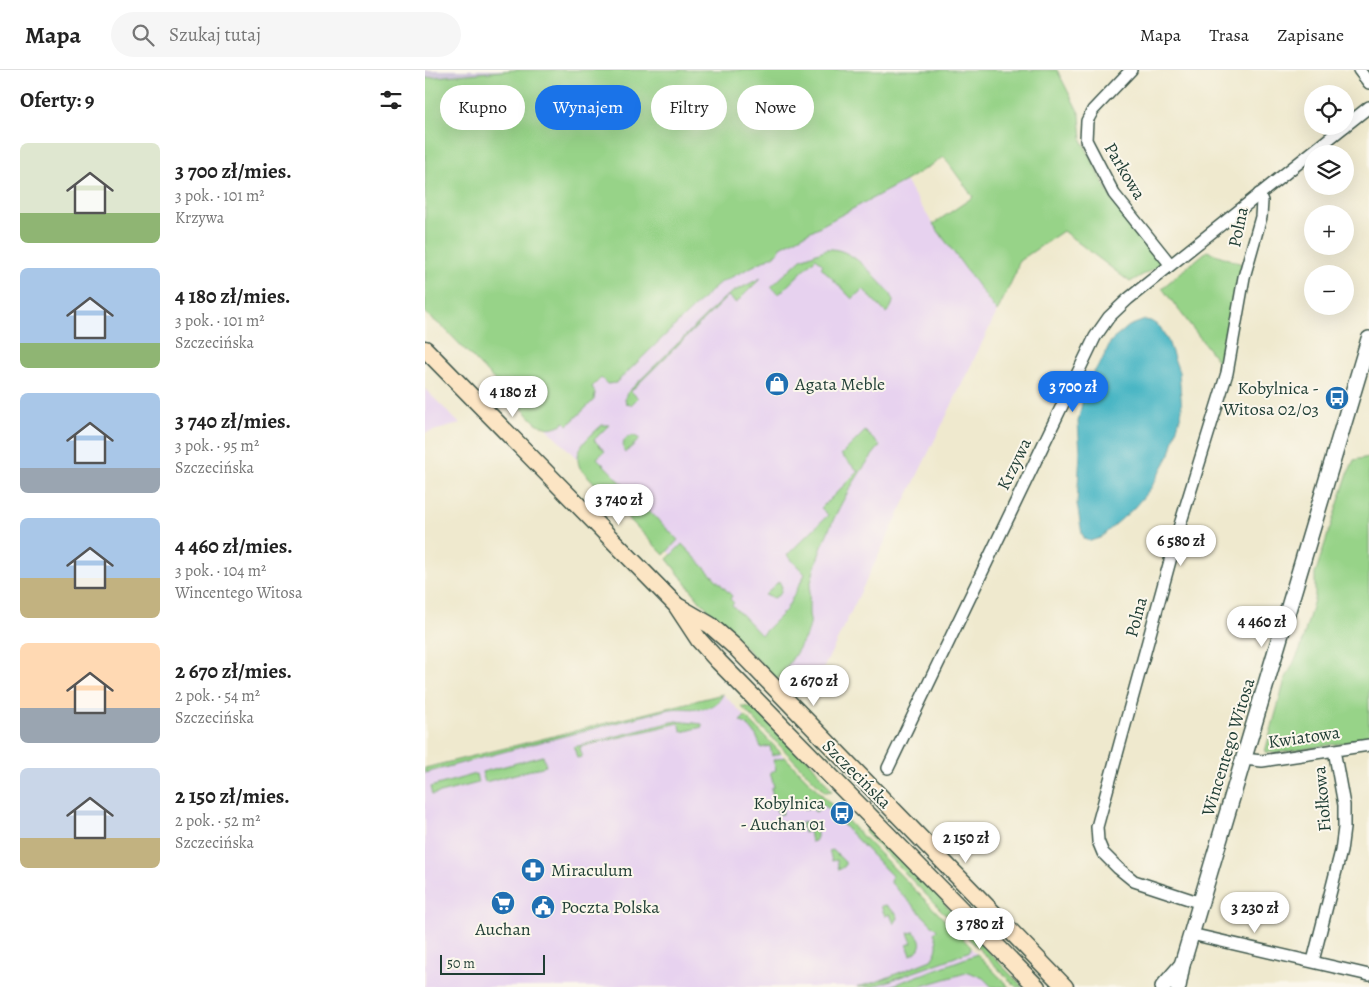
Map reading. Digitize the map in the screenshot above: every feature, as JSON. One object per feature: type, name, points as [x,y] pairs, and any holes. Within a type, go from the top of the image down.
[{"type":"main road","name":"Szczecińska","points":[[425,349],[676,605],[699,640],[719,662],[1037,987]]},
{"type":"main road","name":"Szczecińska","points":[[676,605],[710,625],[735,648],[1065,987]]},
{"type":"street","name":"Parkowa","points":[[1131,70],[1093,110],[1087,121],[1087,140],[1114,194],[1170,264]]},
{"type":"street","points":[[1359,70],[1369,83]]},
{"type":"street","name":"Krzywa","points":[[1354,119],[1369,107]]},
{"type":"street","name":"Krzywa","points":[[888,768],[1095,337],[1118,308],[1170,264],[1334,135]]},
{"type":"street","name":"Polna","points":[[1201,903],[1134,881],[1103,853],[1098,842],[1097,827],[1179,528],[1227,373],[1245,277],[1261,217],[1262,201],[1259,194]]},
{"type":"street","name":"Wincentego Witosa","points":[[1178,987],[1191,934],[1369,339]]},
{"type":"street","name":"Kwiatowa","points":[[1244,759],[1262,761],[1369,745]]},
{"type":"street","name":"Fiołkowa","points":[[1313,961],[1341,850],[1344,828],[1344,805],[1334,750]]},
{"type":"street","points":[[1191,934],[1369,975]]},
{"type":"street","name":"Wincentego Witosa","points":[[1163,987],[1182,965]]},
{"type":"shaded area","points":[[425,70],[513,70],[425,78]]},
{"type":"shaded area","points":[[905,181],[933,224],[997,312],[810,696],[538,419],[564,415],[609,371],[726,276]]},
{"type":"shaded area","points":[[425,389],[460,424],[425,433]]},
{"type":"shaded area","points":[[723,694],[1009,987],[425,987],[425,768]]},
{"type":"green space","points":[[513,70],[1057,70],[1080,115],[1082,140],[1111,198],[1162,264],[1130,282],[1063,231],[1019,261],[1016,272],[997,312],[933,224],[973,197],[944,157],[905,181],[781,247],[777,254],[718,284],[616,383],[607,384],[601,378],[592,387],[595,393],[594,400],[568,425],[565,422],[554,427],[546,427],[535,422],[445,329],[425,313],[425,78]]},
{"type":"green space","points":[[827,249],[845,253],[854,258],[890,293],[893,304],[886,313],[863,289],[852,299],[821,267],[823,265],[816,258],[779,294],[771,287],[801,259]]},
{"type":"green space","points":[[1207,251],[1242,264],[1220,364],[1162,288]]},
{"type":"green space","points":[[761,278],[736,303],[728,296],[631,391],[638,398],[631,405],[626,404],[625,398],[627,393],[723,299],[733,292]]},
{"type":"green space","points":[[602,425],[609,425],[594,440],[605,451],[597,458],[678,540],[664,555],[580,468],[578,455],[580,449],[587,439]]},
{"type":"green space","points":[[865,431],[880,446],[858,475],[830,526],[811,582],[809,629],[796,653],[777,680],[701,602],[667,559],[682,544],[732,596],[730,599],[734,603],[732,605],[761,635],[786,610],[805,574],[787,555],[828,515],[821,508],[858,471],[841,455]]},
{"type":"green space","points":[[631,436],[640,439],[625,453],[624,441]]},
{"type":"green space","points":[[1369,457],[1369,739],[1277,753],[1265,752],[1285,680],[1300,650],[1315,596],[1315,574],[1348,473],[1354,460]]},
{"type":"green space","points":[[779,581],[782,587],[780,594],[774,598],[765,595]]},
{"type":"green space","points":[[723,694],[719,701],[707,708],[670,709],[425,773],[425,768]]},
{"type":"green space","points":[[741,706],[756,708],[800,749],[832,791],[825,792]]},
{"type":"green space","points":[[745,716],[781,753],[772,756],[770,746],[761,748],[753,732],[740,721]]},
{"type":"green space","points":[[676,721],[702,724],[702,727],[682,732],[679,723],[580,747],[582,757],[577,758],[574,747]]},
{"type":"green space","points":[[543,756],[546,766],[485,782],[482,772]]},
{"type":"green space","points":[[785,757],[971,947],[970,951],[872,987],[857,987],[876,982],[931,960],[937,947],[934,933],[937,930],[891,883],[892,876],[824,805],[816,812],[811,808],[803,809],[800,799],[781,804],[783,814],[777,812],[771,788],[774,787],[770,772],[776,770],[773,760]]},
{"type":"green space","points":[[476,774],[478,783],[432,795],[430,787]]},
{"type":"green space","points":[[807,822],[817,833],[815,841],[811,842],[809,831],[804,833],[801,823]]},
{"type":"green space","points":[[868,826],[892,844],[923,876],[960,923],[1023,987],[1016,987],[866,833],[865,830]]},
{"type":"green space","points":[[833,850],[845,862],[845,866],[839,870],[837,860],[832,861],[829,851]]},
{"type":"green space","points":[[886,905],[897,914],[898,918],[894,924],[890,914],[885,916],[881,906]]},
{"type":"green space","points":[[914,932],[919,938],[920,945],[918,950],[911,955],[907,945],[912,943],[908,933]]},
{"type":"green space","points":[[977,954],[1009,987],[992,987],[983,978],[969,972],[918,987],[888,987]]},
{"type":"water","points":[[1145,320],[1151,321],[1160,327],[1168,341],[1179,372],[1182,410],[1170,454],[1151,488],[1133,509],[1100,538],[1090,541],[1085,539],[1082,534],[1077,504],[1080,452],[1078,422],[1083,398],[1091,376],[1101,362],[1111,341],[1129,326]]},
{"type":"place","name":"Agata Meble","points":[[777,384]]},
{"type":"place","name":"Kobylnica - Witosa 02/03","points":[[1337,398]]},
{"type":"place","name":"Kobylnica - Auchan 01","points":[[842,813]]},
{"type":"place","name":"Miraculum","points":[[533,870]]},
{"type":"place","name":"Auchan","points":[[503,903]]},
{"type":"place","name":"Poczta Polska","points":[[543,907]]}]
